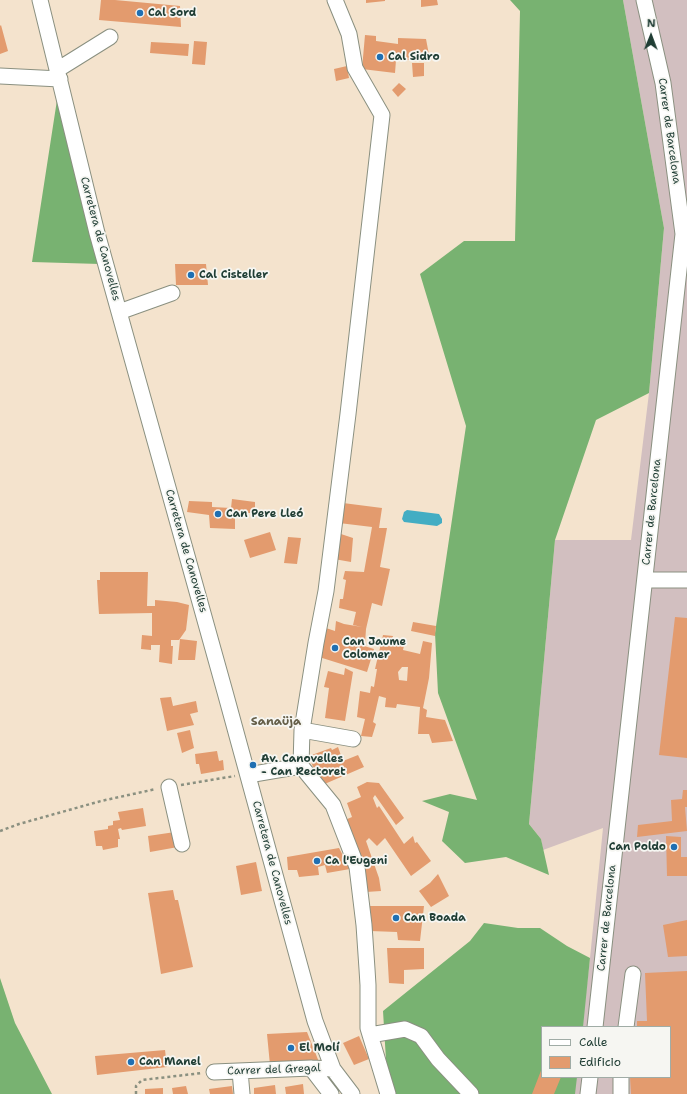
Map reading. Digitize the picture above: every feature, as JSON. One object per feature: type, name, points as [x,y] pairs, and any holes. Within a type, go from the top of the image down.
[{"type":"street","name":"Carretera de Canovelles","points":[[40,0],[97,233],[248,774],[315,1021],[333,1069],[352,1094]]},
{"type":"street","points":[[335,0],[349,34],[355,68],[382,115],[326,591],[302,730],[301,766],[333,806],[357,867],[365,932],[368,985],[368,1028],[388,1094]]},
{"type":"street","name":"Carrer de Barcelona","points":[[595,1026],[683,234],[663,83],[644,0]]},
{"type":"street","points":[[0,76],[58,74],[110,37]]},
{"type":"street","points":[[119,312],[172,293]]},
{"type":"street","points":[[645,580],[687,580]]},
{"type":"street","points":[[302,730],[353,739]]},
{"type":"street","points":[[248,774],[301,766]]},
{"type":"street","points":[[169,787],[182,844]]},
{"type":"street","points":[[626,1026],[633,974]]},
{"type":"street","points":[[370,1035],[405,1029],[421,1036],[438,1059],[472,1094]]},
{"type":"street","points":[[311,1068],[331,1094]]},
{"type":"street","name":"Carrer del Gregal","points":[[214,1072],[311,1068],[333,1069]]},
{"type":"street","points":[[240,1071],[242,1094]]},
{"type":"street","points":[[588,1094],[590,1078]]},
{"type":"street","points":[[621,1078],[621,1094]]},
{"type":"path","points":[[0,831],[101,800],[248,774]]},
{"type":"path","points":[[136,1094],[136,1086],[142,1080],[214,1072]]},
{"type":"shaded area","points":[[623,0],[687,0],[687,1094],[574,1094],[576,1078],[671,1078],[671,1026],[582,1026],[603,828],[543,850],[541,839],[529,824],[555,540],[631,540],[649,393],[664,228]]},
{"type":"green space","points":[[510,0],[623,0],[664,228],[649,393],[596,420],[555,540],[529,824],[541,839],[549,875],[506,857],[465,863],[442,841],[449,812],[422,801],[450,794],[477,800],[438,693],[435,633],[466,426],[420,274],[464,241],[515,241],[520,11]]},
{"type":"green space","points":[[57,100],[100,264],[32,262]]},
{"type":"green space","points":[[484,923],[518,928],[540,928],[567,946],[590,958],[583,1026],[541,1026],[541,1078],[577,1078],[575,1094],[395,1094],[386,1060],[383,1011],[470,941]]},
{"type":"green space","points":[[0,978],[15,1023],[52,1094],[0,1094]]},
{"type":"water","points":[[407,510],[439,514],[442,519],[442,523],[437,526],[404,522],[402,519],[404,512]]},
{"type":"building","name":"Cal Sord","points":[[101,0],[180,6],[181,27],[99,20]]},
{"type":"building","points":[[366,0],[385,0],[385,1],[366,3]]},
{"type":"building","points":[[421,0],[437,0],[438,5],[421,7]]},
{"type":"building","points":[[1,25],[8,51],[0,54],[0,26]]},
{"type":"building","name":"Cal Sidro","points":[[365,35],[376,36],[376,41],[398,44],[398,38],[426,39],[430,60],[396,60],[395,73],[362,69]]},
{"type":"building","points":[[194,41],[207,42],[205,65],[192,64]]},
{"type":"building","points":[[151,42],[189,44],[188,56],[150,53]]},
{"type":"building","points":[[412,63],[424,63],[424,76],[413,77]]},
{"type":"building","points":[[347,66],[349,78],[336,81],[334,69]]},
{"type":"building","points":[[399,83],[406,89],[398,97],[392,90]]},
{"type":"building","name":"Cal Cisteller","points":[[175,264],[206,264],[208,285],[176,285]]},
{"type":"building","name":"Can Pere Lleó","points":[[232,499],[255,502],[255,513],[235,513],[235,529],[210,528],[209,515],[187,512],[189,501],[212,502],[212,507],[231,508]]},
{"type":"building","points":[[343,503],[382,508],[379,528],[387,528],[380,567],[390,569],[382,606],[372,603],[366,629],[365,644],[352,640],[351,642],[374,649],[367,672],[319,657],[326,628],[335,631],[336,621],[344,624],[362,627],[353,625],[356,612],[339,608],[340,599],[343,599],[346,580],[343,579],[345,571],[364,572],[372,527],[339,523]]},
{"type":"building","points":[[270,532],[276,550],[250,558],[244,540]]},
{"type":"building","points":[[338,533],[353,538],[351,562],[334,559]]},
{"type":"building","points":[[288,537],[301,538],[297,564],[284,563]]},
{"type":"building","points":[[100,572],[148,572],[147,606],[155,606],[155,600],[177,602],[189,605],[186,630],[179,640],[171,640],[171,646],[173,646],[172,664],[159,662],[160,645],[151,645],[151,650],[141,649],[142,635],[152,636],[152,613],[99,614],[97,580],[100,580]]},
{"type":"building","points":[[675,617],[687,618],[687,758],[659,755]]},
{"type":"building","points":[[413,622],[436,626],[435,636],[411,631]]},
{"type":"building","points":[[383,635],[393,636],[392,640],[405,641],[403,650],[420,654],[423,641],[432,643],[429,678],[423,708],[427,710],[426,717],[445,720],[453,741],[432,743],[429,734],[418,734],[420,707],[397,704],[396,708],[385,707],[386,698],[379,696],[373,722],[376,724],[372,737],[361,736],[365,719],[357,717],[360,691],[370,693],[371,686],[374,687],[377,669],[375,669]],"holes":[[[402,667],[408,667],[407,681],[399,680],[398,672]]]},
{"type":"building","points":[[180,639],[197,641],[195,660],[178,660]]},
{"type":"building","points":[[345,668],[353,672],[345,721],[325,718],[329,688],[324,687],[328,671],[344,675]]},
{"type":"building","points":[[171,697],[173,706],[196,701],[198,712],[190,714],[194,725],[167,731],[160,698]]},
{"type":"building","points":[[190,730],[194,748],[182,753],[177,733]]},
{"type":"building","points":[[338,747],[343,761],[358,755],[364,767],[320,786],[309,756]]},
{"type":"building","points":[[217,751],[219,761],[223,760],[224,770],[201,774],[199,764],[196,764],[195,754]]},
{"type":"building","points":[[367,782],[379,783],[404,818],[396,825],[375,795],[373,798],[377,808],[379,806],[404,844],[413,836],[415,843],[417,842],[431,861],[411,876],[385,838],[377,846],[369,838],[366,841],[379,878],[381,891],[366,892],[345,820],[352,817],[347,803],[361,797],[357,787]]},
{"type":"building","points":[[683,790],[687,790],[687,807],[685,807],[687,831],[637,837],[638,825],[672,821],[671,800],[682,799]]},
{"type":"building","points":[[143,808],[146,826],[122,830],[121,828],[118,829],[120,839],[118,839],[118,847],[103,850],[102,846],[96,846],[94,831],[108,829],[108,826],[113,825],[113,821],[120,820],[118,812]]},
{"type":"building","points":[[175,832],[178,847],[150,852],[148,836]]},
{"type":"building","name":"Can Poldo","points":[[666,836],[681,837],[681,857],[687,857],[687,876],[667,876]]},
{"type":"building","name":"Ca l'Eugeni","points":[[339,848],[350,869],[327,873],[325,865],[318,867],[319,875],[299,877],[297,870],[288,870],[287,857]]},
{"type":"building","points":[[256,862],[262,891],[241,895],[236,866]]},
{"type":"building","points":[[438,874],[449,896],[431,907],[419,891],[430,883]]},
{"type":"building","points":[[173,890],[175,900],[178,900],[193,967],[161,974],[148,893]]},
{"type":"building","name":"Can Boada","points":[[369,906],[424,906],[420,941],[398,940],[397,932],[370,931]]},
{"type":"building","points":[[687,920],[687,956],[668,957],[663,925]]},
{"type":"building","points":[[387,948],[424,948],[424,969],[404,970],[404,984],[389,983]]},
{"type":"building","points":[[687,971],[687,1094],[631,1094],[630,1078],[671,1078],[671,1026],[637,1026],[637,1021],[647,1021],[645,973]]},
{"type":"building","name":"El Molí","points":[[307,1032],[319,1062],[270,1065],[267,1034]]},
{"type":"building","points":[[359,1036],[369,1059],[354,1065],[343,1043]]},
{"type":"building","name":"Can Manel","points":[[165,1050],[167,1067],[97,1075],[95,1056]]},
{"type":"building","points":[[541,1071],[541,1078],[561,1078],[554,1094],[532,1094]]},
{"type":"building","points":[[303,1084],[304,1094],[286,1094],[285,1087]]},
{"type":"building","points":[[275,1085],[276,1094],[254,1094],[254,1088]]},
{"type":"building","points":[[186,1086],[188,1094],[173,1094],[172,1088]]},
{"type":"building","points":[[232,1086],[233,1094],[210,1094],[209,1089]]},
{"type":"building","points":[[163,1088],[163,1094],[145,1094],[145,1089]]},
{"type":"place","name":"Cal Sord","points":[[140,13]]},
{"type":"place","name":"Cal Sidro","points":[[380,57]]},
{"type":"place","name":"Cal Cisteller","points":[[191,275]]},
{"type":"place","name":"Can Pere Lleó","points":[[218,514]]},
{"type":"place","name":"Can Jaume Colomer","points":[[335,648]]},
{"type":"place","name":"Av. Canovelles - Can Rectoret","points":[[253,765]]},
{"type":"place","name":"Can Poldo","points":[[674,847]]},
{"type":"place","name":"Ca l'Eugeni","points":[[317,861]]},
{"type":"place","name":"Can Boada","points":[[396,918]]},
{"type":"place","name":"El Molí","points":[[291,1048]]},
{"type":"place","name":"Can Manel","points":[[131,1062]]},
{"type":"district","name":"Sanaüja","points":[[276,722]]}]
